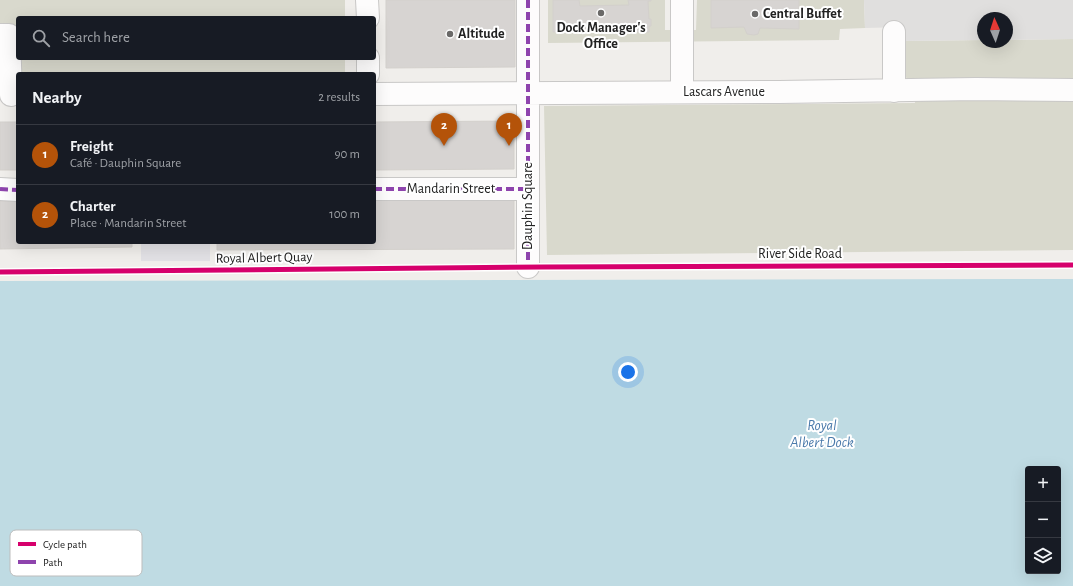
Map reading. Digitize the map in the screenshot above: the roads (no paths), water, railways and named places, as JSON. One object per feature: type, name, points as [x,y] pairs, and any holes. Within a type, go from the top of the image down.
[{"type":"street","points":[[368,0],[368,16]]},
{"type":"street","name":"Dauphin Square","points":[[528,0],[528,267]]},
{"type":"street","points":[[682,2],[682,92]]},
{"type":"street","points":[[894,32],[894,91]]},
{"type":"street","points":[[5,35],[10,95]]},
{"type":"street","points":[[368,60],[368,72]]},
{"type":"street","name":"Lascars Avenue","points":[[376,94],[894,91],[976,89],[1073,90]]},
{"type":"street","name":"Mandarin Street","points":[[376,190],[528,189]]},
{"type":"street","points":[[0,190],[16,190]]},
{"type":"water","name":"Royal Albert Dock","points":[[1073,279],[1073,586],[0,586],[0,281]]},
{"type":"place","name":"Dock Manager's Office","points":[[601,13]]},
{"type":"place","name":"Central Buffet","points":[[755,14]]},
{"type":"place","name":"Altitude","points":[[450,34]]},
{"type":"place","name":"Charter","points":[[444,146]]},
{"type":"place","name":"Freight","points":[[509,146]]}]
